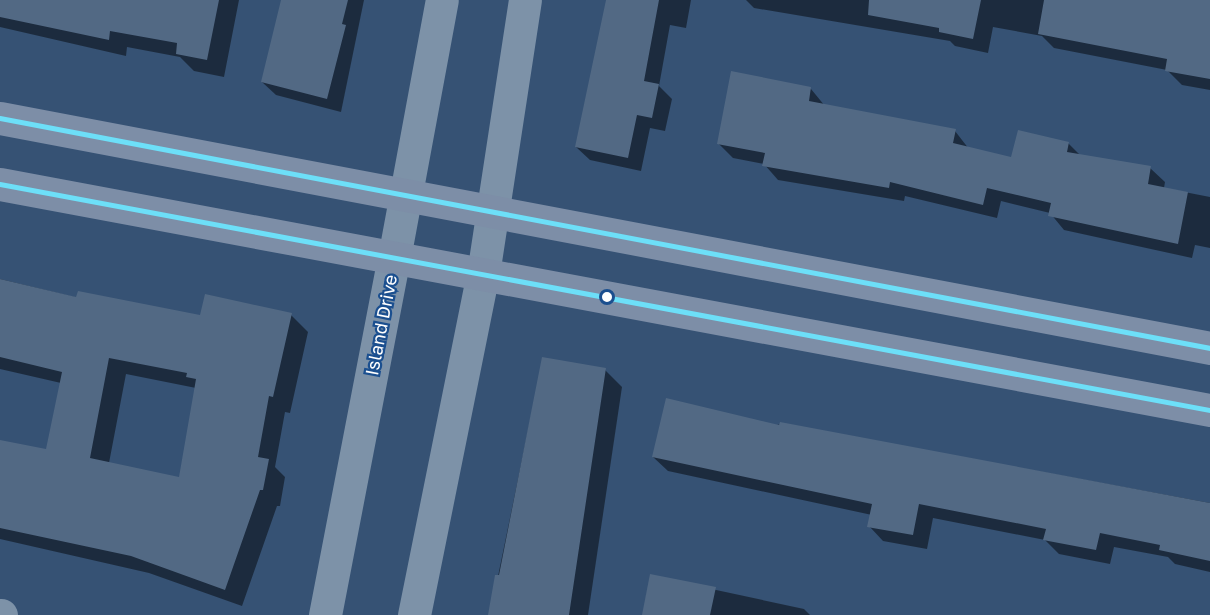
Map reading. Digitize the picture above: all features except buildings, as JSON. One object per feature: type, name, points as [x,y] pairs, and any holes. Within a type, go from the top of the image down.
[{"type":"main road","points":[[0,118],[1210,348]]},
{"type":"main road","points":[[0,184],[1210,410]]},
{"type":"street","name":"Island Drive","points":[[325,615],[442,0]]},
{"type":"street","points":[[414,615],[483,274],[525,0]]},
{"type":"transit line","points":[[0,118],[1210,348]]},
{"type":"transit line","points":[[0,184],[1210,410]]}]
